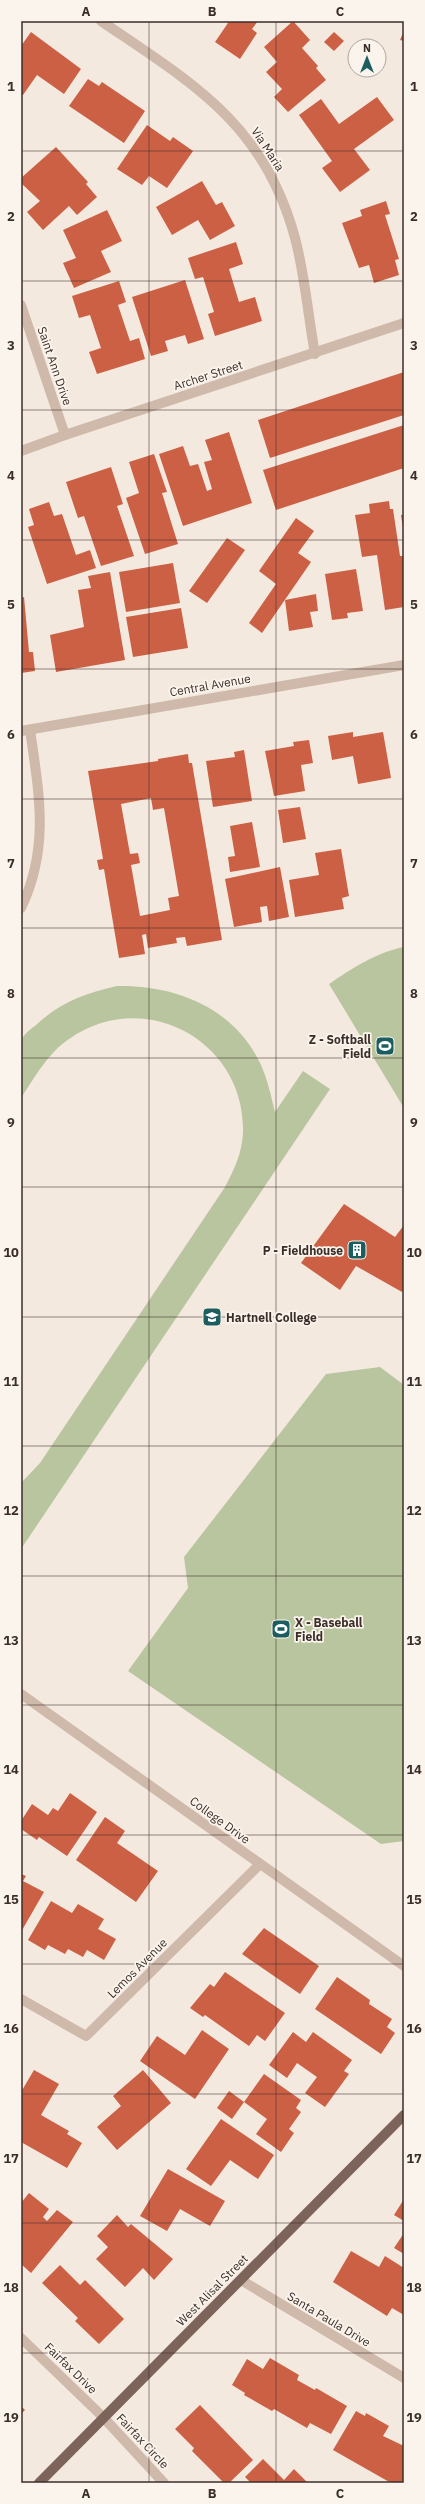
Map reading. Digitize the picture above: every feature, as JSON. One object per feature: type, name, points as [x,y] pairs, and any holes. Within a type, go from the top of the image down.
[{"type":"main road","name":"West Alisal Street","points":[[39,2483],[404,2115]]},
{"type":"street","name":"Via Maria","points":[[101,21],[190,82],[220,107],[243,132],[262,160],[275,184],[295,238],[315,354]]},
{"type":"street","name":"Saint Ann Drive","points":[[21,305],[65,435]]},
{"type":"street","name":"Archer Street","points":[[21,451],[65,435],[315,354],[404,323]]},
{"type":"street","name":"Central Avenue","points":[[25,731],[404,665]]},
{"type":"street","points":[[21,908],[30,888],[38,862],[41,833],[39,796],[25,731]]},
{"type":"street","name":"College Drive","points":[[21,1694],[259,1865],[404,1966]]},
{"type":"street","name":"Lemos Avenue","points":[[21,1999],[86,2036],[259,1865]]},
{"type":"street","name":"Santa Paula Drive","points":[[241,2280],[404,2378]]},
{"type":"street","name":"Fairfax Drive","points":[[21,2338],[103,2418]]},
{"type":"street","name":"Fairfax Circle","points":[[103,2418],[164,2483]]},
{"type":"green space","name":"Z - Softball Field","points":[[404,947],[404,1108],[329,984],[355,967],[374,957],[394,949]]},
{"type":"green space","points":[[117,986],[161,990],[182,996],[201,1004],[220,1015],[236,1028],[250,1045],[261,1065],[275,1112],[303,1071],[330,1089],[21,1549],[21,1483],[40,1463],[225,1187],[237,1161],[241,1147],[243,1133],[239,1100],[228,1072],[209,1049],[185,1032],[158,1021],[128,1018],[98,1024],[69,1039],[48,1058],[21,1098],[19,1055],[21,1042],[25,1035],[44,1018],[63,1005],[94,992]]},
{"type":"green space","name":"X - Baseball Field","points":[[380,1367],[404,1385],[404,1841],[381,1844],[128,1671],[188,1588],[184,1557],[326,1374]]},
{"type":"building","points":[[225,21],[258,21],[252,29],[257,33],[240,59],[215,42],[228,23]]},
{"type":"building","points":[[293,21],[310,40],[302,48],[318,66],[316,68],[326,80],[288,112],[274,97],[282,89],[266,72],[277,62],[264,47]]},
{"type":"building","points":[[404,31],[404,41],[400,40]]},
{"type":"building","points":[[31,32],[81,69],[64,94],[37,75],[23,95],[21,94],[21,46]]},
{"type":"building","points":[[334,32],[344,41],[334,51],[324,42]]},
{"type":"building","points":[[88,79],[99,86],[102,82],[145,111],[124,143],[69,106]]},
{"type":"building","points":[[377,97],[394,120],[354,149],[370,170],[340,192],[322,168],[332,161],[299,115],[321,99],[339,124]]},
{"type":"building","points":[[147,125],[170,141],[173,137],[193,151],[167,188],[149,176],[142,185],[117,169]]},
{"type":"building","points":[[56,147],[88,182],[86,184],[97,197],[77,215],[69,206],[43,230],[27,212],[40,201],[21,183],[21,178]]},
{"type":"building","points":[[202,181],[216,205],[222,202],[235,226],[210,240],[198,220],[172,235],[156,207]]},
{"type":"building","points":[[386,201],[390,214],[385,215],[399,259],[395,260],[399,275],[374,283],[369,265],[359,268],[342,223],[362,216],[360,210]]},
{"type":"building","points":[[107,210],[122,241],[101,251],[111,272],[74,288],[63,263],[76,258],[63,230]]},
{"type":"building","points":[[236,242],[243,264],[229,269],[239,302],[255,297],[262,321],[215,336],[208,314],[214,312],[203,277],[195,279],[188,258]]},
{"type":"building","points":[[185,280],[204,339],[188,344],[185,335],[165,341],[168,351],[151,356],[132,297]]},
{"type":"building","points":[[119,281],[126,302],[118,305],[130,341],[139,338],[145,359],[97,374],[89,352],[101,348],[90,315],[79,318],[72,296]]},
{"type":"building","points":[[404,372],[404,415],[270,458],[258,420]]},
{"type":"building","points":[[404,425],[404,468],[276,510],[263,470]]},
{"type":"building","points":[[229,432],[252,503],[183,526],[159,454],[183,446],[190,466],[198,464],[207,491],[212,489],[204,462],[212,460],[205,440]]},
{"type":"building","points":[[154,454],[167,492],[162,493],[178,544],[145,554],[126,498],[139,493],[129,462]]},
{"type":"building","points":[[111,467],[123,504],[117,506],[134,556],[101,566],[84,516],[78,518],[66,482]]},
{"type":"building","points":[[389,501],[390,509],[393,509],[400,556],[404,556],[404,607],[385,610],[377,555],[362,557],[355,515],[370,513],[369,504]]},
{"type":"building","points":[[49,502],[54,516],[62,514],[76,555],[90,550],[96,568],[47,584],[28,527],[34,525],[29,509]]},
{"type":"building","points":[[401,515],[404,515],[404,528],[403,528]]},
{"type":"building","points":[[296,518],[314,531],[298,553],[311,562],[262,633],[249,623],[276,584],[259,571]]},
{"type":"building","points":[[227,538],[245,550],[207,603],[189,591]]},
{"type":"building","points":[[173,563],[180,603],[126,612],[119,572]]},
{"type":"building","points":[[356,569],[363,611],[347,613],[348,618],[332,620],[325,574]]},
{"type":"building","points":[[110,572],[125,660],[56,672],[50,635],[84,627],[78,590],[91,588],[88,576]]},
{"type":"building","points":[[316,594],[318,611],[310,612],[313,627],[289,631],[285,600]]},
{"type":"building","points":[[24,597],[29,652],[33,652],[35,671],[21,673],[21,598]]},
{"type":"building","points":[[181,608],[188,648],[133,657],[126,617]]},
{"type":"building","points":[[353,732],[353,737],[383,732],[391,778],[358,784],[353,756],[332,760],[328,736]]},
{"type":"building","points":[[309,740],[313,763],[301,765],[305,791],[274,796],[265,751],[294,746],[293,742]]},
{"type":"building","points":[[244,750],[252,801],[213,807],[206,761],[235,757],[234,752]]},
{"type":"building","points":[[188,754],[189,763],[192,763],[222,940],[187,946],[185,937],[176,938],[177,943],[148,948],[146,934],[142,935],[145,954],[119,958],[104,869],[99,870],[97,860],[103,859],[88,771],[158,761],[158,759]],"holes":[[[151,798],[153,810],[164,808],[179,896],[168,898],[170,910],[140,916],[131,865],[140,863],[138,853],[130,854],[121,804]]]},
{"type":"building","points":[[300,807],[306,839],[283,843],[278,810]]},
{"type":"building","points":[[252,822],[260,867],[230,872],[228,857],[235,856],[230,826]]},
{"type":"building","points":[[341,849],[349,896],[342,898],[344,909],[295,917],[289,880],[319,875],[315,853]]},
{"type":"building","points":[[280,867],[289,917],[269,921],[267,906],[260,907],[262,922],[234,927],[225,879]]},
{"type":"building","name":"P - Fieldhouse","points":[[344,1204],[395,1237],[404,1225],[404,1288],[402,1292],[356,1266],[340,1290],[301,1263]]},
{"type":"building","points":[[70,1793],[97,1812],[67,1856],[39,1837],[37,1840],[21,1829],[21,1821],[32,1804],[48,1815],[53,1808],[58,1811]]},
{"type":"building","points":[[105,1817],[125,1831],[117,1843],[158,1871],[136,1902],[76,1860]]},
{"type":"building","points":[[21,1874],[26,1876],[23,1881],[44,1892],[21,1932]]},
{"type":"building","points":[[51,1901],[72,1913],[78,1904],[104,1919],[98,1929],[116,1939],[104,1960],[87,1950],[83,1957],[68,1949],[65,1954],[48,1945],[45,1950],[28,1940]]},
{"type":"building","points":[[264,1928],[319,1966],[300,1994],[242,1954]]},
{"type":"building","points":[[225,1972],[285,2013],[265,2041],[257,2035],[249,2046],[205,2015],[203,2017],[190,2008],[210,1984],[214,1987]]},
{"type":"building","points":[[337,1977],[370,2000],[369,2004],[392,2019],[387,2027],[395,2033],[381,2054],[315,2009]]},
{"type":"building","points":[[202,2030],[229,2049],[195,2099],[140,2061],[157,2036],[185,2055]]},
{"type":"building","points":[[293,2032],[306,2042],[313,2032],[352,2060],[344,2071],[349,2074],[325,2107],[305,2093],[317,2077],[297,2063],[287,2078],[269,2065]]},
{"type":"building","points":[[34,2070],[59,2084],[41,2115],[69,2131],[67,2134],[82,2143],[67,2168],[21,2142],[21,2092]]},
{"type":"building","points":[[143,2070],[171,2103],[117,2150],[97,2127],[121,2106],[113,2096]]},
{"type":"building","points":[[264,2074],[301,2100],[296,2108],[301,2112],[289,2129],[294,2133],[281,2152],[256,2134],[267,2119],[244,2102]]},
{"type":"building","points":[[229,2091],[244,2102],[232,2119],[217,2108]]},
{"type":"building","points":[[221,2119],[274,2155],[258,2179],[230,2160],[211,2186],[186,2169]]},
{"type":"building","points":[[168,2169],[225,2201],[210,2226],[180,2209],[167,2231],[140,2216]]},
{"type":"building","points":[[29,2193],[49,2209],[43,2217],[47,2221],[57,2210],[73,2222],[31,2273],[21,2264],[21,2203]]},
{"type":"building","points":[[404,2199],[404,2221],[394,2215]]},
{"type":"building","points":[[117,2215],[128,2227],[131,2224],[173,2259],[154,2280],[143,2268],[125,2287],[96,2259],[108,2247],[97,2236]]},
{"type":"building","points":[[404,2233],[404,2254],[394,2248]]},
{"type":"building","points":[[351,2251],[379,2267],[385,2256],[404,2268],[404,2315],[392,2308],[387,2316],[333,2282]]},
{"type":"building","points":[[60,2265],[80,2285],[85,2280],[124,2319],[99,2344],[75,2321],[78,2318],[42,2283]]},
{"type":"building","points":[[270,2358],[299,2375],[297,2380],[315,2390],[316,2388],[347,2406],[331,2434],[310,2423],[307,2428],[274,2409],[272,2411],[244,2395],[245,2393],[232,2385],[247,2359],[263,2369]]},
{"type":"building","points":[[200,2405],[253,2460],[229,2483],[224,2483],[192,2451],[194,2448],[175,2429]]},
{"type":"building","points":[[21,2406],[25,2410],[21,2414]]},
{"type":"building","points":[[356,2411],[365,2416],[366,2413],[389,2426],[383,2436],[404,2446],[404,2483],[391,2483],[333,2450]]},
{"type":"building","points":[[263,2459],[284,2480],[294,2469],[308,2483],[251,2483],[245,2477]]},
{"type":"place","name":"Z - Softball Field","points":[[385,1046]]},
{"type":"place","name":"P - Fieldhouse","points":[[357,1250]]},
{"type":"place","name":"Hartnell College","points":[[212,1317]]},
{"type":"place","name":"X - Baseball Field","points":[[281,1629]]}]
